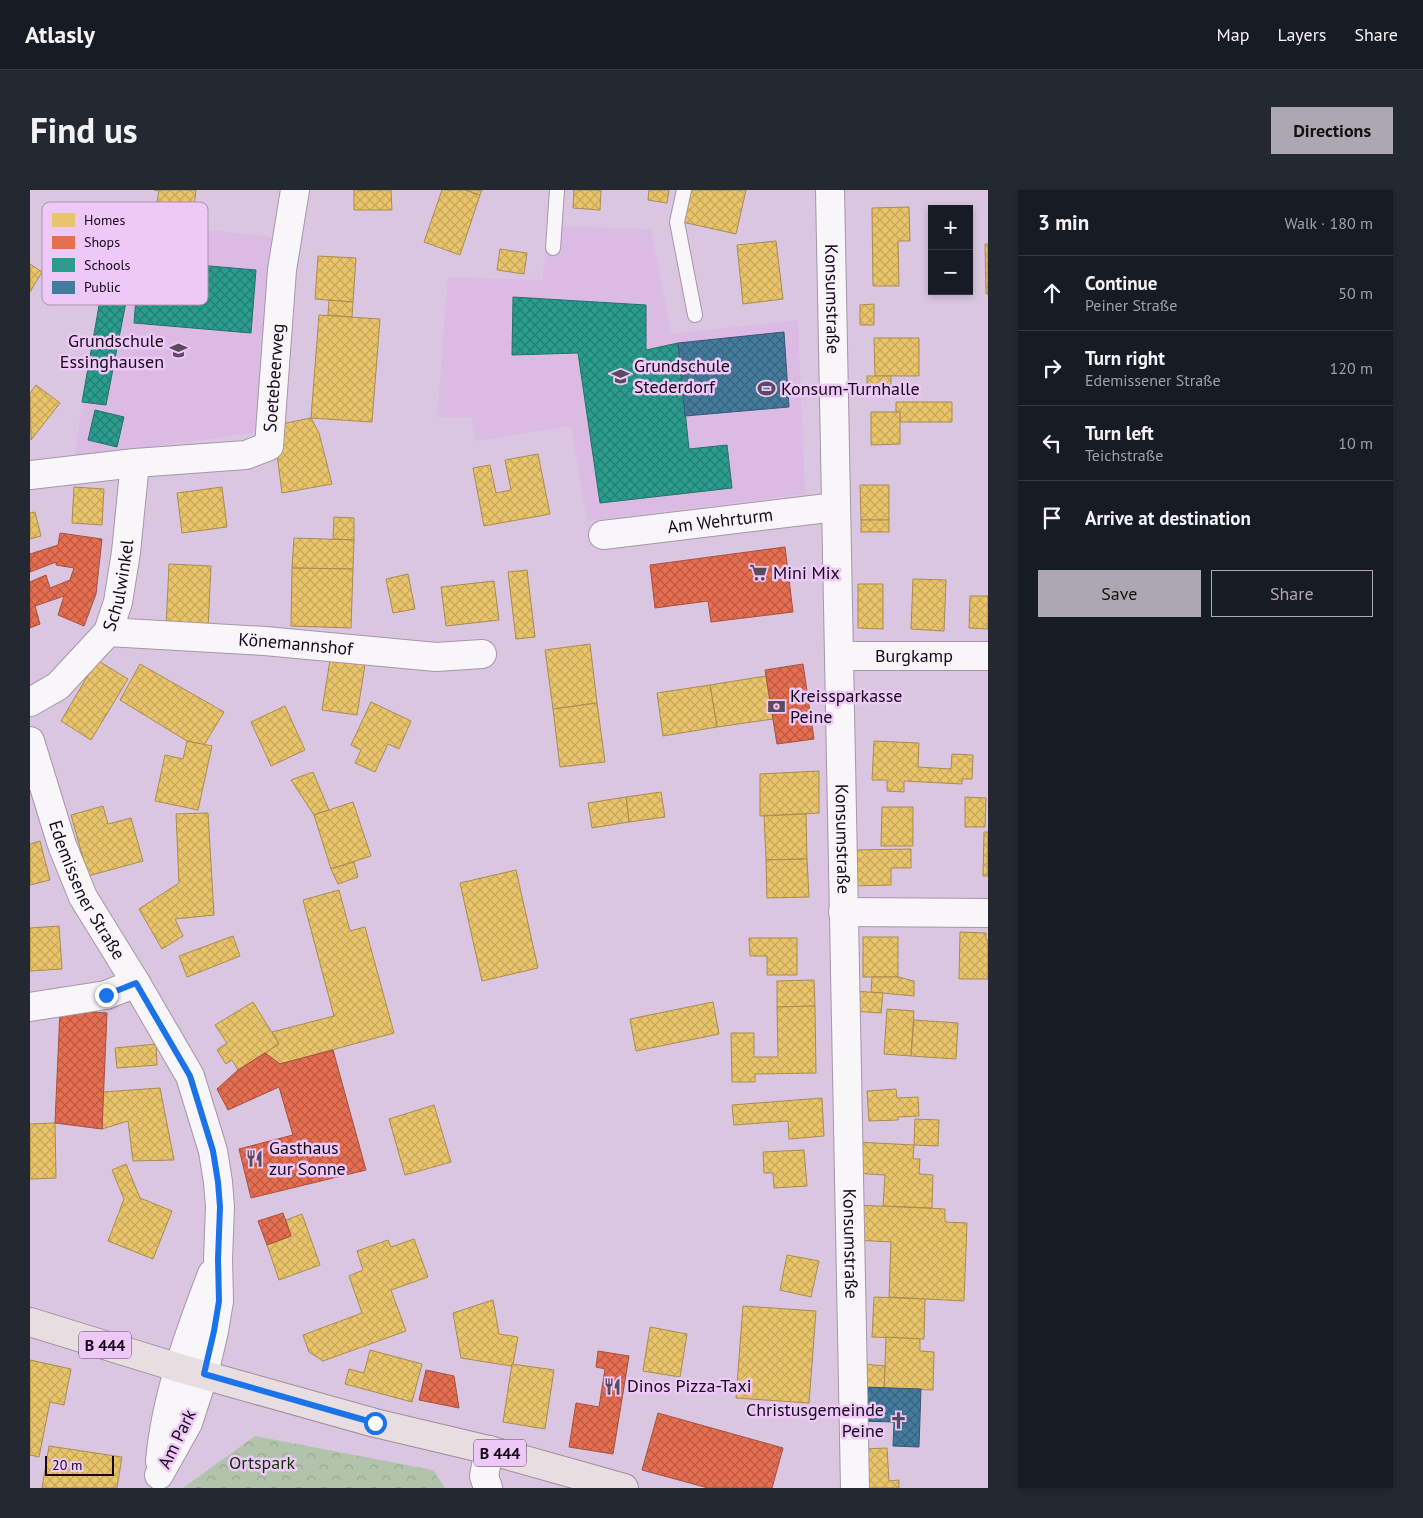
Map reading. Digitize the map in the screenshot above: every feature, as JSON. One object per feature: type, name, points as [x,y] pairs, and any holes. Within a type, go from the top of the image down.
[{"type":"main road","name":"B 444","points":[[30,1322],[191,1371],[375,1423],[489,1450],[624,1488]]},
{"type":"street","name":"Soetebeerweg","points":[[30,475],[135,463],[246,455],[269,446],[282,270],[295,190]]},
{"type":"street","name":"Konsumstraße","points":[[830,190],[855,1488]]},
{"type":"street","name":"Schulwinkel","points":[[30,702],[58,686],[108,632],[118,602],[126,552],[135,463]]},
{"type":"street","name":"Am Wehrturm","points":[[603,535],[836,507]]},
{"type":"street","name":"Könemannshof","points":[[108,632],[265,641],[436,657],[482,654]]},
{"type":"street","name":"Burgkamp","points":[[839,656],[988,656]]},
{"type":"street","name":"Edemissener Straße","points":[[30,741],[62,845],[82,897],[136,983],[190,1076],[213,1151],[220,1207],[218,1259],[194,1321],[191,1371]]},
{"type":"street","points":[[843,912],[988,913]]},
{"type":"street","points":[[30,1008],[106,995],[136,983]]},
{"type":"street","name":"Am Park","points":[[157,1482],[164,1434],[191,1371]]},
{"type":"street","points":[[488,1488],[484,1476],[489,1450]]},
{"type":"lane","points":[[553,248],[557,190]]},
{"type":"lane","points":[[684,190],[677,222],[695,315]]},
{"type":"shaded area","name":"Grundschule Stederdorf","points":[[549,226],[651,229],[671,334],[798,320],[805,494],[587,521],[571,426],[475,441],[471,417],[437,417],[448,277],[542,280]]},
{"type":"shaded area","name":"Grundschule Essinghausen","points":[[208,230],[272,237],[259,432],[75,457],[82,402],[99,305],[208,305]]},
{"type":"green space","name":"Ortspark","points":[[255,1436],[433,1470],[445,1488],[183,1488]]},
{"type":"building: Homes","points":[[154,190],[196,190],[194,202],[157,202],[159,191]]},
{"type":"building: Homes","points":[[354,190],[391,190],[392,210],[354,210]]},
{"type":"building: Homes","points":[[442,190],[465,190],[480,195],[460,255],[424,242]]},
{"type":"building: Homes","points":[[465,190],[482,190],[480,195]]},
{"type":"building: Homes","points":[[574,190],[601,190],[600,210],[573,208]]},
{"type":"building: Homes","points":[[649,190],[669,190],[667,203],[648,200]]},
{"type":"building: Homes","points":[[685,190],[746,190],[736,234],[678,221]]},
{"type":"building: Homes","points":[[909,207],[910,241],[898,241],[899,286],[873,286],[872,208]]},
{"type":"building: Homes","points":[[776,241],[783,299],[743,304],[737,245]]},
{"type":"building: Homes","points":[[985,244],[988,244],[988,294],[986,294]]},
{"type":"building: Homes","points":[[500,249],[527,253],[524,274],[497,270]]},
{"type":"building: Homes","points":[[318,256],[356,258],[353,302],[315,299]]},
{"type":"building: Homes","points":[[30,264],[42,272],[30,292]]},
{"type":"building: Homes","points":[[329,300],[353,302],[352,317],[328,315]]},
{"type":"building: Homes","points":[[874,304],[874,325],[860,325],[860,305]]},
{"type":"building: Homes","points":[[319,315],[380,319],[372,422],[311,418]]},
{"type":"building: Homes","points":[[874,338],[919,338],[919,376],[875,376]]},
{"type":"building: Homes","points":[[867,376],[891,376],[891,395],[867,395]]},
{"type":"building: Homes","points":[[36,385],[60,403],[31,440],[30,393]]},
{"type":"building: Homes","points":[[896,402],[952,402],[952,422],[900,422],[900,412],[896,412]]},
{"type":"building: Homes","points":[[871,412],[900,412],[900,444],[871,445]]},
{"type":"building: Homes","points":[[311,418],[319,433],[332,484],[282,493],[276,447],[281,424]]},
{"type":"building: Homes","points":[[538,454],[550,514],[484,526],[473,468],[490,465],[496,493],[511,490],[505,460]]},
{"type":"building: Homes","points":[[860,485],[889,485],[889,520],[861,520]]},
{"type":"building: Homes","points":[[74,487],[104,489],[102,525],[72,523]]},
{"type":"building: Homes","points":[[222,487],[227,527],[182,533],[177,493]]},
{"type":"building: Homes","points":[[35,512],[41,536],[30,539],[30,513]]},
{"type":"building: Homes","points":[[334,517],[354,518],[354,540],[333,539]]},
{"type":"building: Homes","points":[[861,520],[889,520],[889,532],[861,532]]},
{"type":"building: Homes","points":[[294,538],[354,540],[353,569],[292,568]]},
{"type":"building: Homes","points":[[169,564],[211,566],[208,630],[166,628]]},
{"type":"building: Homes","points":[[292,568],[353,569],[351,628],[291,626]]},
{"type":"building: Homes","points":[[527,570],[535,637],[516,639],[508,572]]},
{"type":"building: Homes","points":[[408,574],[415,609],[393,613],[386,579]]},
{"type":"building: Homes","points":[[913,579],[946,580],[944,631],[911,629]]},
{"type":"building: Homes","points":[[494,581],[499,620],[446,626],[441,587]]},
{"type":"building: Homes","points":[[858,584],[883,584],[883,629],[858,628]]},
{"type":"building: Homes","points":[[970,596],[988,596],[988,629],[969,628]]},
{"type":"building: Homes","points":[[590,644],[597,703],[553,709],[545,650]]},
{"type":"building: Homes","points":[[97,660],[128,679],[91,740],[61,721]]},
{"type":"building: Homes","points":[[330,660],[365,665],[357,715],[322,710]]},
{"type":"building: Homes","points":[[140,664],[224,712],[204,745],[187,741],[120,700]]},
{"type":"building: Homes","points":[[766,676],[773,719],[717,727],[710,685]]},
{"type":"building: Homes","points":[[710,685],[717,727],[663,736],[657,693]]},
{"type":"building: Homes","points":[[371,702],[411,721],[399,749],[388,744],[375,772],[355,763],[361,750],[351,745]]},
{"type":"building: Homes","points":[[597,703],[605,762],[560,767],[553,709]]},
{"type":"building: Homes","points":[[285,706],[305,750],[271,766],[251,722]]},
{"type":"building: Homes","points":[[187,741],[212,746],[198,810],[155,801],[165,755],[183,759]]},
{"type":"building: Homes","points":[[874,741],[919,743],[918,767],[951,769],[952,754],[973,755],[972,779],[962,779],[962,784],[904,781],[904,792],[887,791],[887,780],[872,780]]},
{"type":"building: Homes","points":[[819,771],[819,813],[760,816],[760,774]]},
{"type":"building: Homes","points":[[313,772],[329,810],[314,815],[291,780]]},
{"type":"building: Homes","points":[[661,792],[665,817],[629,822],[626,797]]},
{"type":"building: Homes","points":[[626,797],[629,822],[592,828],[588,803]]},
{"type":"building: Homes","points":[[965,797],[986,798],[985,827],[965,827]]},
{"type":"building: Homes","points":[[353,802],[371,856],[331,869],[314,815]]},
{"type":"building: Homes","points":[[103,806],[108,824],[131,818],[143,861],[88,876],[71,815]]},
{"type":"building: Homes","points":[[882,807],[913,807],[913,846],[881,846]]},
{"type":"building: Homes","points":[[208,813],[214,915],[175,919],[183,936],[162,949],[139,909],[179,883],[176,814]]},
{"type":"building: Homes","points":[[806,814],[807,859],[766,860],[764,816]]},
{"type":"building: Homes","points":[[984,832],[988,832],[988,876],[983,876]]},
{"type":"building: Homes","points":[[40,841],[50,880],[30,885],[30,844]]},
{"type":"building: Homes","points":[[911,849],[911,868],[891,868],[891,885],[853,886],[853,850]]},
{"type":"building: Homes","points":[[807,859],[809,897],[767,898],[766,860]]},
{"type":"building: Homes","points":[[354,862],[358,877],[338,884],[331,869]]},
{"type":"building: Homes","points":[[516,870],[538,968],[482,981],[460,883]]},
{"type":"building: Homes","points":[[339,890],[350,931],[365,927],[394,1033],[280,1064],[265,1053],[279,1044],[272,1032],[334,1016],[303,900]]},
{"type":"building: Homes","points":[[59,926],[62,969],[30,971],[30,928]]},
{"type":"building: Homes","points":[[960,932],[986,933],[986,940],[988,940],[988,979],[959,979]]},
{"type":"building: Homes","points":[[233,936],[240,956],[187,977],[179,956]]},
{"type":"building: Homes","points":[[863,937],[898,937],[898,977],[863,977]]},
{"type":"building: Homes","points":[[749,938],[797,938],[797,975],[767,975],[767,956],[750,956]]},
{"type":"building: Homes","points":[[872,977],[898,977],[914,981],[914,996],[871,992]]},
{"type":"building: Homes","points":[[814,980],[815,1006],[777,1007],[777,981]]},
{"type":"building: Homes","points":[[853,991],[883,993],[881,1013],[851,1011]]},
{"type":"building: Homes","points":[[253,1002],[279,1044],[238,1070],[232,1060],[226,1064],[217,1050],[227,1043],[215,1025]]},
{"type":"building: Homes","points":[[713,1002],[719,1034],[636,1051],[630,1019]]},
{"type":"building: Homes","points":[[815,1006],[816,1073],[755,1074],[755,1082],[732,1082],[731,1033],[754,1033],[754,1057],[778,1057],[777,1007]]},
{"type":"building: Homes","points":[[887,1009],[914,1011],[911,1056],[884,1054]]},
{"type":"building: Homes","points":[[914,1020],[958,1023],[956,1059],[911,1056]]},
{"type":"building: Homes","points":[[156,1044],[157,1065],[117,1068],[115,1048]]},
{"type":"building: Homes","points":[[160,1088],[174,1160],[133,1161],[128,1121],[102,1129],[103,1092]]},
{"type":"building: Homes","points":[[896,1089],[897,1098],[918,1097],[919,1116],[898,1117],[898,1120],[869,1121],[867,1091]]},
{"type":"building: Homes","points":[[822,1098],[824,1136],[789,1139],[788,1121],[734,1125],[732,1105]]},
{"type":"building: Homes","points":[[434,1105],[451,1162],[405,1175],[389,1119]]},
{"type":"building: Homes","points":[[915,1119],[939,1120],[938,1146],[914,1145]]},
{"type":"building: Homes","points":[[55,1123],[56,1178],[30,1179],[30,1124]]},
{"type":"building: Homes","points":[[856,1142],[914,1145],[913,1159],[920,1159],[919,1174],[933,1175],[932,1208],[883,1206],[885,1175],[854,1173]]},
{"type":"building: Homes","points":[[804,1150],[807,1186],[774,1188],[773,1173],[764,1173],[763,1152]]},
{"type":"building: Homes","points":[[126,1164],[140,1198],[172,1211],[153,1259],[108,1241],[124,1199],[112,1170]]},
{"type":"building: Homes","points":[[856,1205],[945,1209],[945,1222],[967,1223],[964,1301],[889,1297],[891,1242],[854,1240]]},
{"type":"building: Homes","points":[[302,1214],[320,1265],[279,1280],[267,1245],[291,1236],[286,1220]]},
{"type":"building: Homes","points":[[414,1239],[428,1277],[391,1290],[406,1331],[323,1361],[309,1352],[303,1335],[362,1313],[349,1276],[363,1270],[357,1251],[388,1240],[391,1247]]},
{"type":"building: Homes","points":[[787,1255],[819,1261],[811,1297],[780,1290]]},
{"type":"building: Homes","points":[[874,1297],[925,1299],[924,1339],[872,1337]]},
{"type":"building: Homes","points":[[493,1300],[499,1334],[518,1337],[511,1366],[461,1358],[453,1313]]},
{"type":"building: Homes","points":[[743,1306],[816,1311],[809,1403],[736,1398]]},
{"type":"building: Homes","points":[[650,1327],[687,1334],[680,1377],[643,1371]]},
{"type":"building: Homes","points":[[886,1337],[920,1339],[920,1351],[934,1352],[933,1390],[884,1388]]},
{"type":"building: Homes","points":[[370,1350],[422,1364],[412,1402],[345,1384],[349,1369],[364,1373]]},
{"type":"building: Homes","points":[[30,1360],[71,1369],[64,1405],[50,1402],[39,1457],[30,1455]]},
{"type":"building: Homes","points":[[512,1364],[554,1370],[545,1429],[503,1422]]},
{"type":"building: Homes","points":[[862,1364],[885,1366],[884,1388],[861,1387]]},
{"type":"building: Homes","points":[[49,1446],[122,1457],[117,1488],[42,1488]]},
{"type":"building: Homes","points":[[887,1448],[889,1481],[899,1480],[899,1488],[864,1488],[862,1449]]},
{"type":"building: Shops","points":[[60,533],[102,539],[96,594],[84,626],[58,615],[64,596],[35,606],[40,624],[30,628],[30,582],[46,575],[50,588],[70,580],[74,568],[56,565],[56,562],[30,572],[30,554],[58,545]]},
{"type":"building: Shops","points":[[785,547],[793,612],[711,622],[708,601],[655,608],[650,565]]},
{"type":"building: Shops","points":[[803,664],[814,739],[777,744],[765,670]]},
{"type":"building: Shops","points":[[60,1010],[107,1013],[102,1129],[55,1123]]},
{"type":"building: Shops","points":[[333,1050],[366,1170],[251,1198],[239,1149],[293,1135],[279,1087],[228,1110],[217,1089],[238,1070],[265,1053],[280,1064]]},
{"type":"building: Shops","points":[[283,1213],[291,1236],[267,1245],[258,1221]]},
{"type":"building: Shops","name":"Dinos Pizza-Taxi","points":[[598,1351],[629,1356],[613,1454],[569,1447],[576,1403],[599,1407],[605,1369],[596,1367]]},
{"type":"building: Shops","points":[[426,1370],[454,1376],[459,1408],[419,1400]]},
{"type":"building: Shops","points":[[658,1413],[783,1448],[772,1488],[708,1488],[642,1470]]},
{"type":"building: Schools","points":[[208,266],[256,270],[251,333],[134,323],[135,305],[208,305]]},
{"type":"building: Schools","points":[[513,297],[646,305],[646,350],[678,343],[689,449],[727,445],[732,488],[600,503],[578,353],[512,355]]},
{"type":"building: Schools","points":[[99,305],[125,305],[106,405],[82,402]]},
{"type":"building: Schools","points":[[95,410],[124,417],[117,447],[88,440]]},
{"type":"building: Public","points":[[784,332],[789,407],[685,416],[678,343]]},
{"type":"building: Public","points":[[861,1387],[921,1389],[919,1447],[893,1446],[894,1422],[860,1421]]},
{"type":"place","name":"Grundschule Essinghausen","points":[[178,351]]},
{"type":"place","name":"Grundschule Stederdorf","points":[[620,376]]},
{"type":"place","name":"Konsum-Turnhalle","points":[[767,389]]},
{"type":"place","name":"Mini Mix","points":[[759,573]]},
{"type":"place","name":"Kreissparkasse Peine","points":[[776,706]]},
{"type":"place","name":"Gasthaus zur Sonne","points":[[255,1158]]},
{"type":"place","name":"Dinos Pizza-Taxi","points":[[613,1386]]},
{"type":"place","name":"Christusgemeinde Peine","points":[[898,1420]]},
{"type":"route","points":[[106,995],[136,983],[190,1076],[213,1151],[220,1207],[219,1301],[204,1374],[375,1423]]}]
